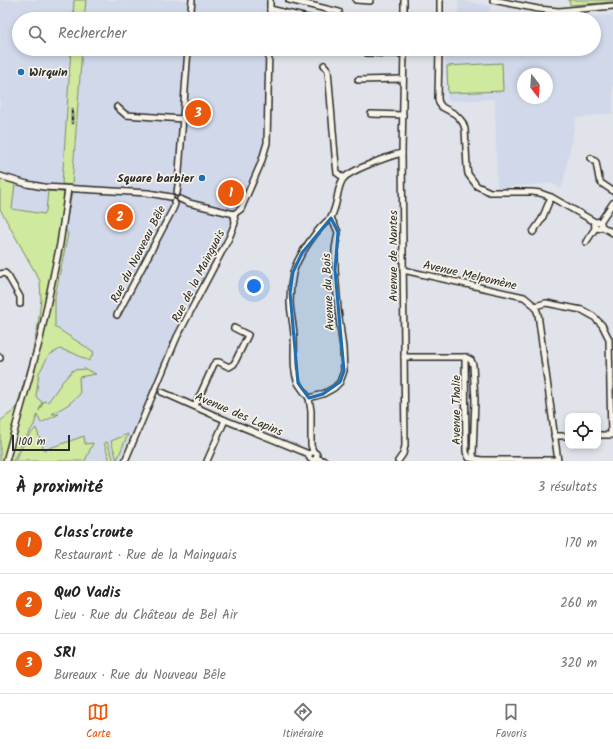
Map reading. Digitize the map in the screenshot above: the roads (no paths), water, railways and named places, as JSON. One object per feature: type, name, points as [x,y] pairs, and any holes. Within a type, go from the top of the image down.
[{"type":"street","points":[[191,12],[192,0]]},
{"type":"street","points":[[270,0],[270,9],[283,12]]},
{"type":"street","points":[[289,0],[339,12]]},
{"type":"street","points":[[356,0],[370,1]]},
{"type":"street","points":[[404,0],[404,12]]},
{"type":"street","points":[[440,0],[440,12]]},
{"type":"street","points":[[493,0],[538,9],[559,11],[613,6]]},
{"type":"street","points":[[180,199],[180,195],[177,193],[188,56]]},
{"type":"street","name":"Rue de la Mainguais","points":[[125,461],[177,337],[229,238],[235,223],[234,214],[241,209],[261,163],[267,143],[269,56]]},
{"type":"street","name":"Avenue de Nantes","points":[[398,461],[403,454],[405,446],[402,153],[404,56]]},
{"type":"street","points":[[439,56],[439,103],[442,107],[455,114],[463,123],[465,129],[467,168],[468,174],[472,181],[477,186],[490,192],[532,192],[551,197],[613,233]]},
{"type":"street","points":[[324,65],[328,70],[337,173],[344,178]]},
{"type":"street","points":[[358,80],[403,79]]},
{"type":"street","points":[[117,107],[126,115],[183,119]]},
{"type":"street","points":[[371,114],[403,115]]},
{"type":"street","points":[[325,461],[314,459],[316,453],[311,453],[311,411],[309,398],[298,383],[295,373],[294,338],[290,302],[293,272],[302,253],[316,232],[327,220],[331,218],[338,189],[344,178],[362,167],[402,153]]},
{"type":"street","points":[[592,158],[596,162],[601,183],[613,191]]},
{"type":"street","points":[[0,176],[17,182],[36,186],[148,193],[173,199],[177,202],[180,199],[189,203],[234,214]]},
{"type":"street","points":[[6,461],[40,338],[60,244],[68,189]]},
{"type":"street","points":[[173,199],[174,193],[177,193]]},
{"type":"street","points":[[533,232],[542,219],[551,197]]},
{"type":"street","name":"Rue du Nouveau Bêle","points":[[117,315],[172,209],[174,204],[173,199]]},
{"type":"street","points":[[586,242],[613,203]]},
{"type":"street","name":"Avenue du Bois","points":[[309,398],[323,394],[334,388],[340,382],[344,371],[335,270],[335,249],[338,232],[331,218]]},
{"type":"street","name":"Avenue Melpomène","points":[[404,270],[524,297],[535,306]]},
{"type":"street","points":[[0,274],[5,273],[8,276],[20,297],[20,304]]},
{"type":"street","points":[[404,357],[466,357],[471,360],[473,365],[475,400],[474,459],[558,460],[538,314],[535,306],[546,303],[582,310],[593,316],[602,325],[609,338],[612,432],[601,434]]},
{"type":"street","points":[[195,406],[214,364],[219,362],[229,367],[234,364],[248,335],[234,328]]},
{"type":"street","name":"Avenue Thalie","points":[[466,357],[466,452],[468,458],[474,459]]},
{"type":"street","name":"Avenue des Lapins","points":[[162,392],[225,420],[311,453]]},
{"type":"street","points":[[207,461],[225,420]]},
{"type":"street","points":[[554,436],[565,436]]},
{"type":"railway","points":[[72,109],[72,123]]},
{"type":"place","name":"Wirquin","points":[[21,72]]},
{"type":"place","name":"SRI","points":[[198,113]]},
{"type":"place","name":"Square barbier","points":[[202,178]]},
{"type":"place","name":"Class'croute","points":[[231,193]]},
{"type":"place","name":"QuO Vadis","points":[[120,217]]}]
